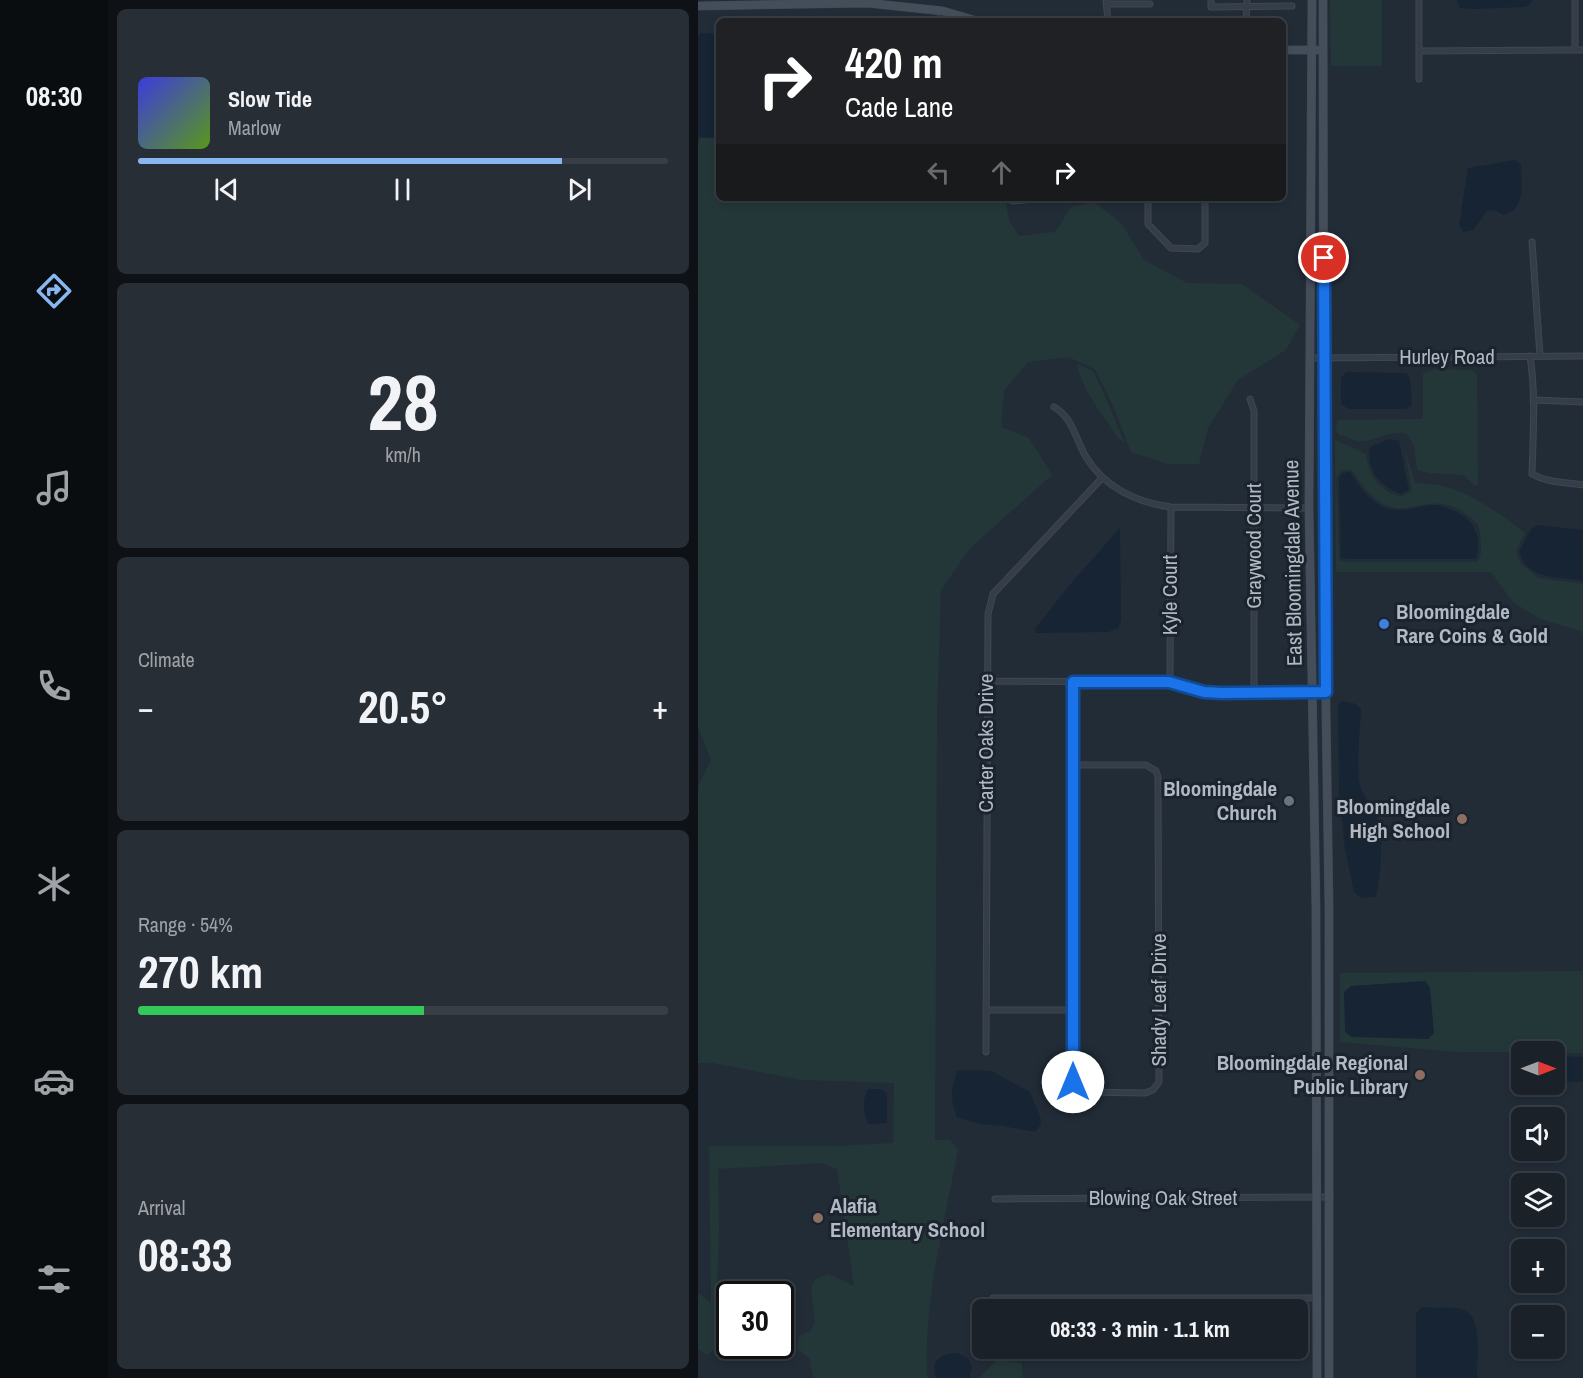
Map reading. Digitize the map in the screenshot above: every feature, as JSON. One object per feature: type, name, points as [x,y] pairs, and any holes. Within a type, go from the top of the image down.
[{"type":"main road","name":"East Bloomingdale Avenue","points":[[1312,0],[1309,508],[1316,910],[1317,1378]]},
{"type":"main road","name":"East Bloomingdale Avenue","points":[[1323,0],[1324,577],[1329,910],[1329,1378]]},
{"type":"main road","points":[[698,6],[872,2],[943,11],[967,18]]},
{"type":"main road","points":[[1286,50],[1323,50]]},
{"type":"main road","points":[[1310,571],[1324,577]]},
{"type":"main road","points":[[1313,693],[1326,692]]},
{"type":"main road","points":[[1316,910],[1329,910]]},
{"type":"street","points":[[1211,0],[1211,7],[1247,3],[1292,6]]},
{"type":"street","points":[[1419,0],[1419,79]]},
{"type":"street","points":[[1575,0],[1576,50]]},
{"type":"street","points":[[1108,18],[1107,2],[1150,4]]},
{"type":"street","points":[[1246,18],[1247,3]]},
{"type":"street","points":[[940,18],[943,11]]},
{"type":"street","points":[[1419,51],[1583,50]]},
{"type":"street","points":[[1148,201],[1148,224],[1171,248],[1198,249],[1205,243],[1205,201]]},
{"type":"street","points":[[1532,242],[1540,356]]},
{"type":"street","points":[[1530,356],[1533,376],[1532,474],[1544,481],[1562,481],[1583,485]]},
{"type":"street","name":"Hurley Road","points":[[1310,358],[1583,356]]},
{"type":"street","name":"Graywood Court","points":[[1250,399],[1254,411],[1254,694]]},
{"type":"street","points":[[1533,400],[1583,402]]},
{"type":"street","points":[[1054,407],[1065,414],[1086,457],[1102,478],[1135,499],[1171,507],[1309,508]]},
{"type":"street","name":"Carter Oaks Drive","points":[[986,1052],[988,614],[993,594],[1102,478]]},
{"type":"street","name":"Kyle Court","points":[[1169,682],[1171,507]]},
{"type":"street","points":[[986,681],[1169,682],[1204,692],[1313,693]]},
{"type":"street","name":"Shady Leaf Drive","points":[[1073,682],[1073,1082],[1076,1089],[1084,1092],[1145,1093],[1154,1090],[1159,1082],[1158,777],[1156,771],[1146,765],[1074,765]]},
{"type":"street","points":[[986,1010],[1073,1010]]},
{"type":"street","name":"Blowing Oak Street","points":[[995,1199],[1330,1197]]},
{"type":"street","points":[[993,1298],[1317,1298]]},
{"type":"shaded area","points":[[1330,0],[1382,0],[1382,66],[1331,66]]},
{"type":"shaded area","points":[[700,138],[716,138],[716,201],[1006,201],[1009,220],[1019,236],[1055,232],[1071,207],[1094,202],[1122,224],[1144,260],[1187,283],[1242,284],[1300,325],[1286,350],[1238,380],[1208,428],[1199,464],[1168,464],[1131,452],[1095,369],[1068,357],[1028,362],[1004,390],[1001,427],[1029,438],[1052,475],[970,548],[941,590],[937,714],[935,1140],[950,1140],[958,1150],[932,1290],[927,1347],[927,1375],[929,1378],[813,1378],[810,1359],[797,1349],[799,1336],[810,1331],[815,1323],[811,1289],[815,1279],[829,1274],[854,1286],[837,1169],[822,1163],[718,1169],[719,1226],[715,1349],[707,1355],[698,1349],[698,1293],[711,1303],[709,1146],[838,1146],[893,1143],[894,1083],[802,1080],[713,1063],[698,1063],[698,787],[711,760],[698,727],[698,144]]},
{"type":"shaded area","points":[[1077,364],[1093,371],[1124,442],[1118,438],[1094,403]]},
{"type":"shaded area","points":[[1434,369],[1472,370],[1477,374],[1478,485],[1474,485],[1464,475],[1428,473],[1417,469],[1414,446],[1407,434],[1394,433],[1360,441],[1339,435],[1336,431],[1339,420],[1423,419],[1423,374]]},
{"type":"shaded area","points":[[1335,440],[1366,454],[1376,482],[1387,491],[1401,497],[1412,490],[1404,447],[1415,483],[1443,486],[1475,499],[1525,533],[1516,551],[1520,563],[1538,578],[1583,584],[1583,636],[1581,631],[1540,619],[1513,602],[1491,572],[1336,572]],"holes":[[[1341,470],[1352,470],[1363,486],[1388,506],[1406,508],[1433,503],[1453,507],[1465,513],[1476,522],[1480,531],[1481,553],[1477,562],[1346,562],[1339,560],[1336,478]]]},
{"type":"shaded area","points":[[1583,971],[1583,1053],[1565,1053],[1565,1041],[1511,1041],[1511,1052],[1457,1052],[1340,1042],[1340,973]]},
{"type":"shaded area","points":[[997,1360],[1022,1363],[1023,1378],[979,1378]]},
{"type":"water","points":[[1457,0],[1532,0],[1528,6],[1523,7],[1474,9],[1460,8]]},
{"type":"water","points":[[701,33],[716,34],[716,138],[698,137],[698,36]]},
{"type":"water","points":[[1515,160],[1521,164],[1522,179],[1521,195],[1516,208],[1503,215],[1496,210],[1487,211],[1473,230],[1463,232],[1459,225],[1468,168]]},
{"type":"water","points":[[1346,372],[1406,373],[1410,378],[1412,406],[1406,409],[1349,409],[1341,404],[1341,378]]},
{"type":"water","points":[[1389,439],[1399,441],[1409,490],[1401,494],[1381,482],[1370,463],[1370,447]]},
{"type":"water","points":[[1350,472],[1367,495],[1383,507],[1402,510],[1438,505],[1457,512],[1470,522],[1477,535],[1476,559],[1341,558],[1339,478],[1342,473]]},
{"type":"water","points":[[1538,525],[1583,530],[1583,581],[1546,576],[1537,573],[1524,562],[1519,552],[1531,529]]},
{"type":"water","points":[[1120,528],[1121,621],[1118,628],[1108,632],[1036,633],[1035,629],[1067,588]]},
{"type":"water","points":[[1342,701],[1356,704],[1361,709],[1359,780],[1364,795],[1377,818],[1381,835],[1376,897],[1361,898],[1354,892],[1345,849],[1339,792],[1338,704]]},
{"type":"water","points":[[1425,981],[1430,988],[1434,1033],[1428,1039],[1352,1037],[1345,1032],[1344,992],[1351,986]]},
{"type":"water","points":[[1565,1056],[1583,1057],[1583,1082],[1565,1082]]},
{"type":"water","points":[[957,1071],[991,1071],[1030,1092],[1041,1124],[1035,1132],[980,1124],[957,1117],[952,1100],[955,1077]]},
{"type":"water","points":[[868,1089],[881,1089],[887,1094],[887,1123],[869,1124],[864,1106]]},
{"type":"water","points":[[1421,1308],[1461,1309],[1469,1313],[1478,1339],[1477,1378],[1416,1378],[1416,1314]]},
{"type":"water","points":[[958,1353],[968,1359],[972,1368],[969,1378],[936,1378],[935,1366],[938,1359]]},
{"type":"place","name":"Bloomingdale Rare Coins & Gold","points":[[1384,624]]},
{"type":"place","name":"Bloomingdale Church","points":[[1289,801]]},
{"type":"place","name":"Bloomingdale High School","points":[[1462,819]]},
{"type":"place","name":"Bloomingdale Regional Public Library","points":[[1420,1075]]},
{"type":"place","name":"Alafia Elementary School","points":[[818,1218]]},
{"type":"route","points":[[1073,1082],[1073,682],[1169,682],[1204,692],[1222,693],[1326,692],[1324,258]]}]
